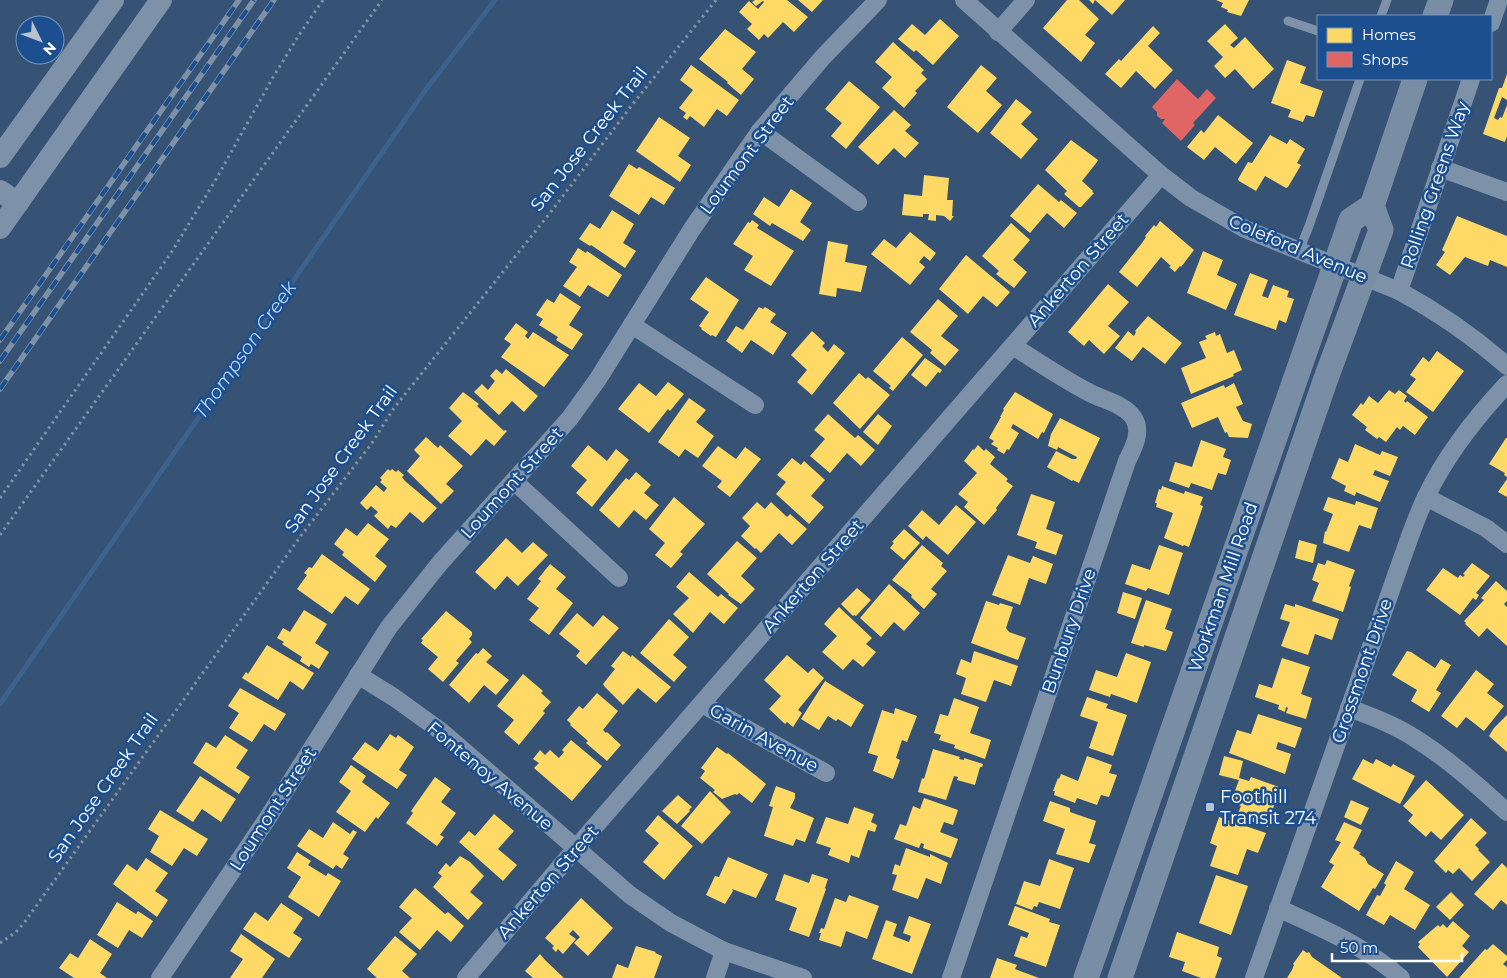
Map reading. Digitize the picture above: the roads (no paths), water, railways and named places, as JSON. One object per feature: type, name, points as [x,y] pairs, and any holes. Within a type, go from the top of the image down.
[{"type":"main road","points":[[1435,15],[1441,0]]},
{"type":"main road","points":[[1372,206],[1414,80]]},
{"type":"main road","name":"Workman Mill Road","points":[[1086,978],[1351,220],[1372,206],[1381,230],[1325,381],[1120,978]]},
{"type":"street","points":[[0,158],[113,0]]},
{"type":"street","points":[[0,228],[9,197],[161,0]]},
{"type":"street","name":"Loumont Street","points":[[160,978],[267,819],[389,627],[419,588],[570,418],[598,379],[692,229],[760,131],[823,57],[878,0]]},
{"type":"street","name":"Coleford Avenue","points":[[964,0],[1161,175],[1191,198],[1237,225],[1399,291],[1453,324],[1483,345],[1507,366]]},
{"type":"street","points":[[998,32],[1026,0]]},
{"type":"street","points":[[1492,20],[1499,0]]},
{"type":"street","name":"Rolling Greens Way","points":[[1399,291],[1471,80]]},
{"type":"street","points":[[760,131],[858,202]]},
{"type":"street","points":[[1440,168],[1507,192]]},
{"type":"street","name":"Ankerton Street","points":[[466,978],[576,848],[1161,175]]},
{"type":"street","points":[[632,325],[754,404]]},
{"type":"street","name":"Bunbury Drive","points":[[950,978],[1124,471],[1134,447],[1137,431],[1134,418],[1126,410],[1090,393],[1013,346]]},
{"type":"street","name":"Grossmont Drive","points":[[1254,978],[1410,536],[1426,497],[1445,462],[1466,433],[1507,384]]},
{"type":"street","points":[[514,481],[619,578]]},
{"type":"street","points":[[1426,497],[1486,528],[1507,544]]},
{"type":"street","name":"Fontenoy Avenue","points":[[358,675],[395,698],[442,732],[630,894],[671,923],[724,951],[803,978]]},
{"type":"street","name":"Garin Avenue","points":[[702,704],[826,773]]},
{"type":"street","points":[[1349,708],[1411,736],[1452,763],[1507,812]]},
{"type":"street","points":[[1278,908],[1345,939],[1387,965],[1401,978]]},
{"type":"street","points":[[715,978],[724,951]]},
{"type":"lane","points":[[1381,15],[1387,0]]},
{"type":"lane","points":[[1288,21],[1317,31]]},
{"type":"lane","points":[[1299,251],[1360,80]]},
{"type":"waterway","name":"Thompson Creek","points":[[0,704],[424,92],[495,0]]},
{"type":"railway","points":[[0,340],[239,0]]},
{"type":"railway","points":[[0,361],[254,0]]},
{"type":"railway","points":[[0,389],[274,0]]},
{"type":"place","name":"Foothill Transit 274","points":[[1210,807]]}]
